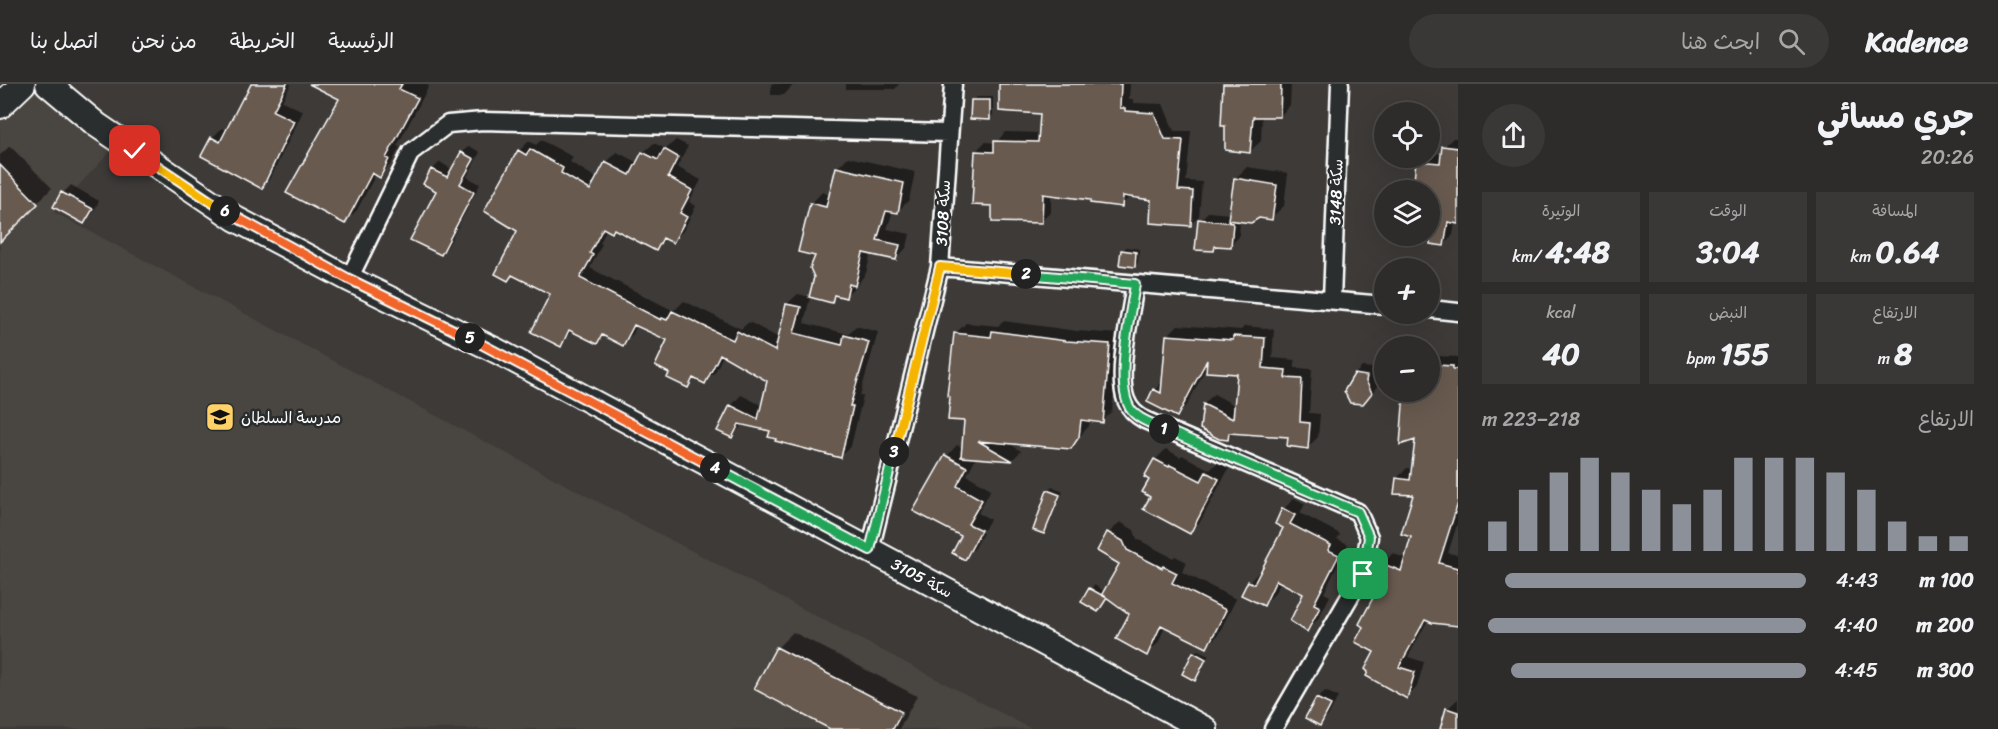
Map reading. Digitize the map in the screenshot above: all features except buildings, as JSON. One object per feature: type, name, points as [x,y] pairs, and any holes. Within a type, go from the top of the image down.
[{"type":"street","points":[[0,106],[23,84]]},
{"type":"street","name":"سكة 3105","points":[[48,84],[97,125],[236,219],[349,279],[507,356],[1205,729]]},
{"type":"street","name":"سكة 3108","points":[[870,550],[940,267],[953,84]]},
{"type":"street","name":"سكة 3148","points":[[1332,300],[1340,84]]},
{"type":"street","points":[[349,279],[411,152],[448,123],[483,121],[948,133]]},
{"type":"street","points":[[940,267],[1374,304]]},
{"type":"street","points":[[1135,284],[1123,370],[1125,399],[1132,412],[1145,420],[1358,512],[1369,537],[1363,574],[1273,729]]},
{"type":"street","points":[[1440,310],[1458,312]]},
{"type":"shaded area","name":"مدرسة السلطان","points":[[23,84],[48,84],[113,149],[54,212],[574,489],[1032,729],[0,729],[0,106]]},
{"type":"place","name":"مدرسة السلطان","points":[[220,417]]},
{"type":"route","points":[[135,151],[236,219],[349,279],[497,351],[870,550],[940,267],[1135,284],[1123,370],[1125,399],[1132,412],[1145,420],[1358,512],[1369,537],[1363,574]]}]
